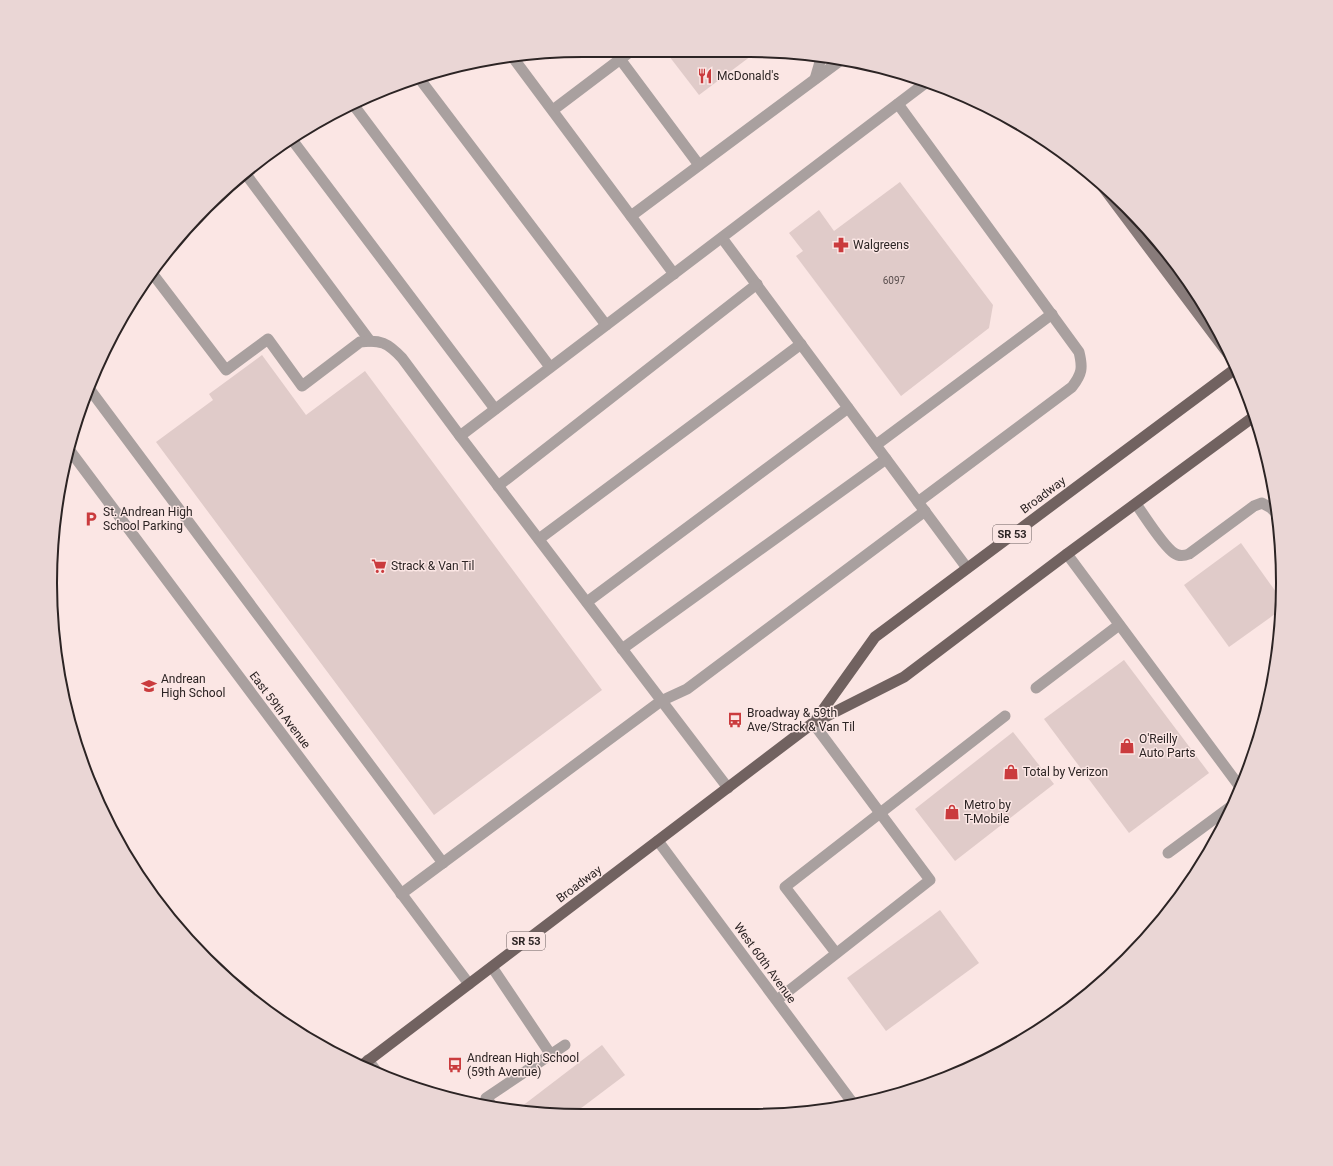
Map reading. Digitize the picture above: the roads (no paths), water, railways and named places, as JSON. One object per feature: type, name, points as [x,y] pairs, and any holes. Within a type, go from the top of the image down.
[{"type":"main road","points":[[1119,208],[1214,335]]},
{"type":"main road","name":"Broadway","points":[[814,723],[875,637],[1231,372]]},
{"type":"main road","name":"Broadway","points":[[366,1062],[814,723],[904,678],[1067,554],[1250,420]]},
{"type":"street","points":[[553,110],[623,57]]},
{"type":"street","points":[[620,59],[699,165]]},
{"type":"street","points":[[516,62],[674,274]]},
{"type":"street","points":[[815,79],[820,62]]},
{"type":"street","points":[[631,216],[835,64]]},
{"type":"street","points":[[422,82],[606,325]]},
{"type":"street","points":[[460,436],[922,86]]},
{"type":"street","points":[[401,894],[661,700],[687,689],[1072,387],[1079,378],[1082,371],[1080,352],[898,104]]},
{"type":"street","points":[[356,108],[550,368]]},
{"type":"street","points":[[295,143],[495,409]]},
{"type":"street","points":[[249,178],[370,340]]},
{"type":"street","points":[[722,238],[967,568]]},
{"type":"street","points":[[156,277],[226,370],[268,339],[302,386],[360,342],[370,340],[381,342],[392,348],[402,358],[728,788]]},
{"type":"street","points":[[498,486],[757,284]]},
{"type":"street","points":[[876,445],[1052,314]]},
{"type":"street","points":[[539,539],[801,344]]},
{"type":"street","points":[[93,393],[443,863]]},
{"type":"street","points":[[587,602],[848,408]]},
{"type":"street","name":"East 59th Avenue","points":[[73,455],[469,984]]},
{"type":"street","points":[[622,648],[886,459]]},
{"type":"street","points":[[1136,504],[1166,546],[1174,554],[1184,556],[1254,506],[1262,503],[1270,507]]},
{"type":"street","points":[[1067,554],[1237,782]]},
{"type":"street","points":[[1036,688],[1119,625]]},
{"type":"street","points":[[836,953],[785,887],[1005,716]]},
{"type":"street","points":[[777,1000],[930,880],[814,723]]},
{"type":"street","points":[[1168,853],[1224,812]]},
{"type":"street","name":"West 60th Avenue","points":[[658,840],[850,1099]]},
{"type":"street","points":[[492,967],[551,1055]]},
{"type":"street","points":[[488,1100],[486,1098],[565,1045]]},
{"type":"place","name":"McDonald's","points":[[705,76]]},
{"type":"place","name":"Walgreens","points":[[841,245]]},
{"type":"place","name":"St. Andrean High School Parking","points":[[91,519]]},
{"type":"place","name":"Strack & Van Til","points":[[379,566]]},
{"type":"place","name":"Andrean High School","points":[[149,686]]},
{"type":"place","name":"Broadway & 59th Ave/Strack & Van Til","points":[[735,720]]},
{"type":"place","name":"O'Reilly Auto Parts","points":[[1127,746]]},
{"type":"place","name":"Total by Verizon","points":[[1011,772]]},
{"type":"place","name":"Metro by T-Mobile","points":[[952,812]]},
{"type":"place","name":"Andrean High School (59th Avenue)","points":[[455,1065]]}]
